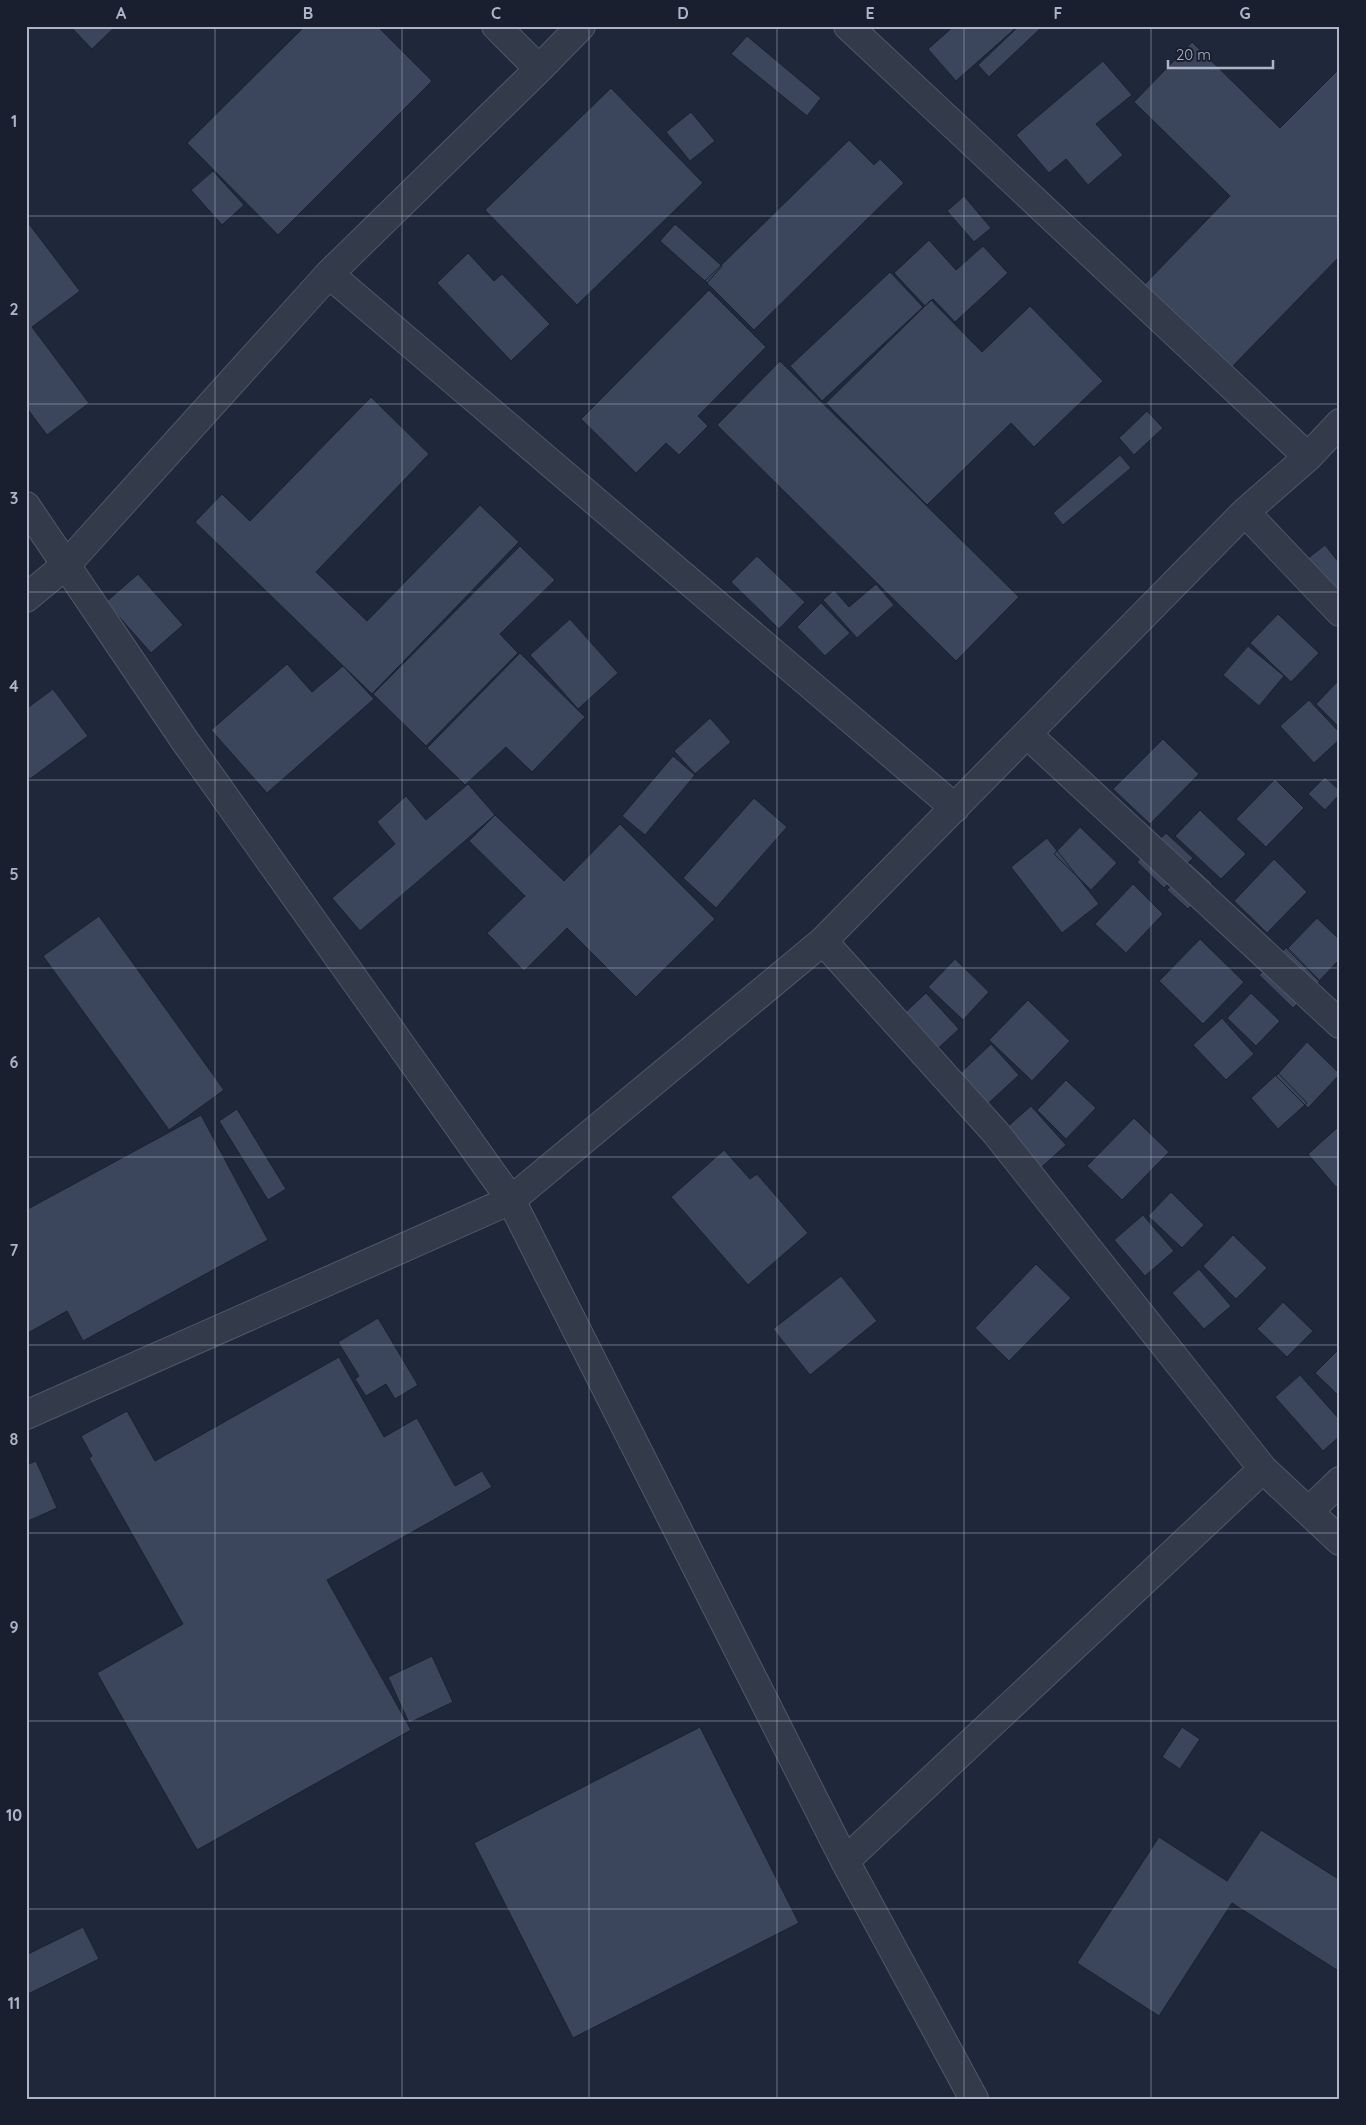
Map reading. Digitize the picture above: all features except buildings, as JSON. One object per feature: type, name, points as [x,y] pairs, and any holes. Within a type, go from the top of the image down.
[{"type":"street","points":[[496,26],[539,69]]},
{"type":"street","points":[[26,598],[67,564],[329,274],[581,26]]},
{"type":"street","points":[[848,26],[1308,457]]},
{"type":"street","points":[[329,274],[955,808]]},
{"type":"street","points":[[26,1415],[511,1200],[823,941],[1245,512],[1308,457],[1340,423]]},
{"type":"street","points":[[26,506],[185,741],[511,1200],[845,1862],[974,2099]]},
{"type":"street","points":[[1245,512],[1340,612]]},
{"type":"street","points":[[1027,734],[1340,1024]]},
{"type":"street","points":[[823,941],[996,1133],[1263,1469],[1340,1541]]},
{"type":"street","points":[[845,1862],[1263,1469]]},
{"type":"street","points":[[1309,1512],[1340,1481]]}]
